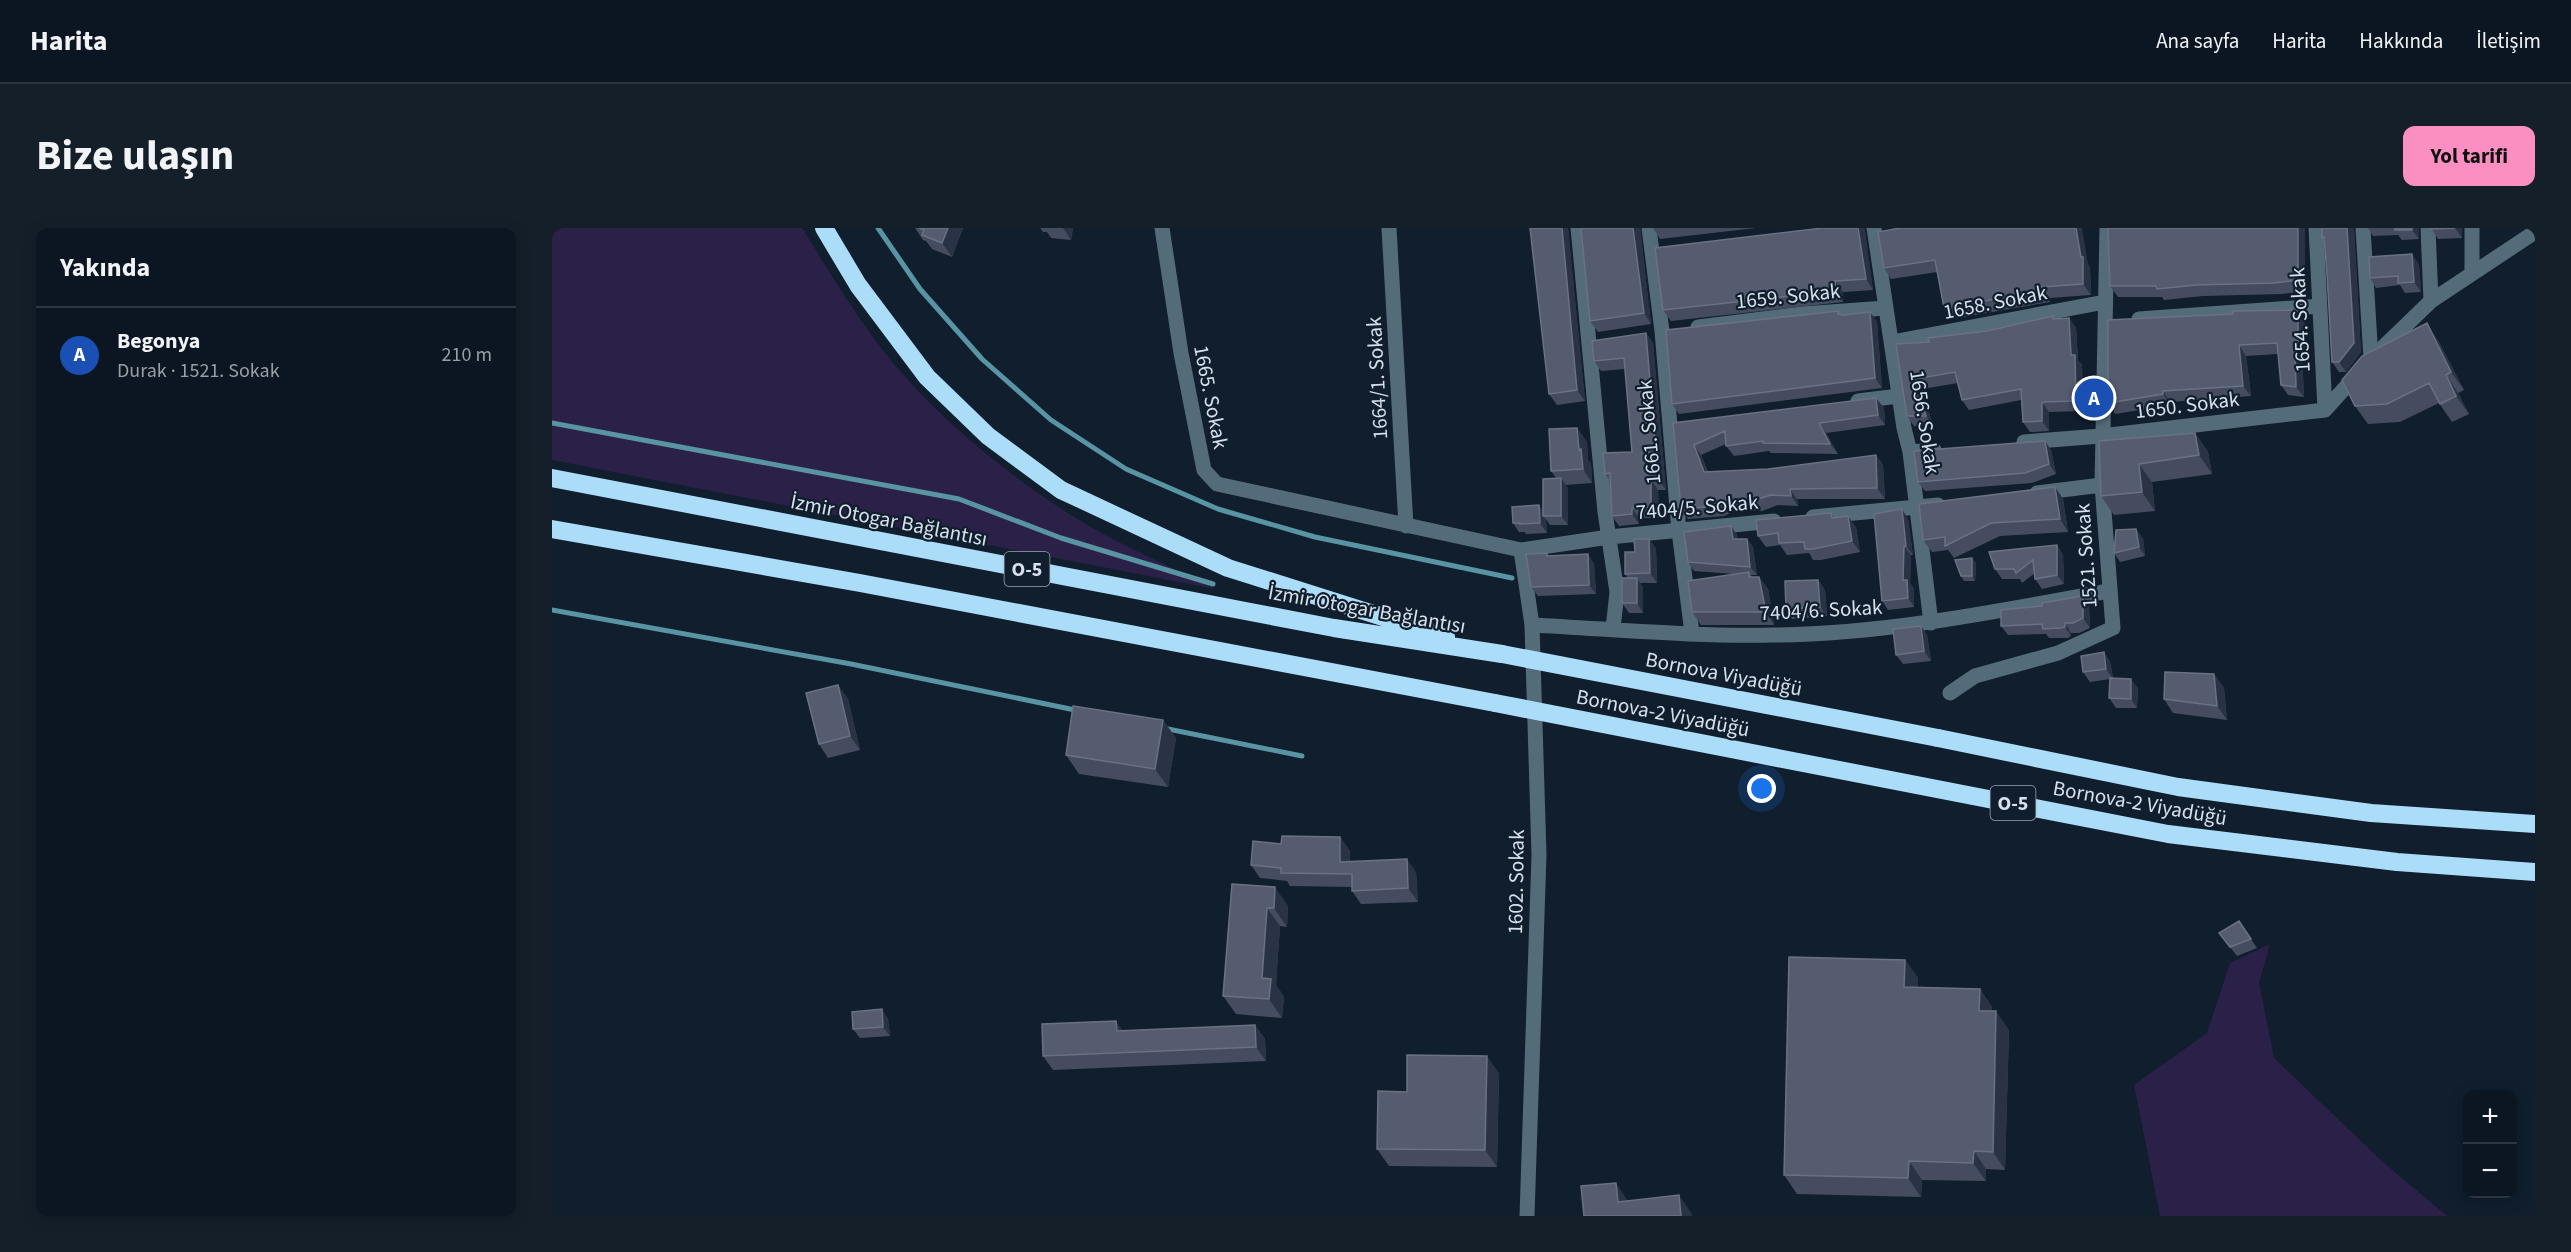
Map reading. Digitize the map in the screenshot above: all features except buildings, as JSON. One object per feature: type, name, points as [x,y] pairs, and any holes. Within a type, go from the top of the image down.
[{"type":"highway","points":[[824,228],[858,285],[927,377],[988,436],[1061,490],[1228,568],[1502,654]]},
{"type":"highway","name":"İzmir Otogar Bağlantısı","points":[[552,478],[1334,628],[1502,654]]},
{"type":"highway","name":"Bornova-2 Viyadüğü","points":[[552,529],[860,583],[1495,703],[2168,834],[2397,862],[2535,872]]},
{"type":"highway","name":"Bornova Viyadüğü","points":[[1502,654],[1938,738]]},
{"type":"highway","name":"Bornova-2 Viyadüğü","points":[[1938,738],[2178,787],[2371,813],[2535,824]]},
{"type":"street","name":"1665. Sokak","points":[[1162,228],[1181,353],[1204,470],[1216,484],[1406,526]]},
{"type":"street","name":"1664/1. Sokak","points":[[1389,228],[1406,526]]},
{"type":"street","points":[[1578,228],[1594,342],[1609,537],[1617,592],[1613,629]]},
{"type":"street","name":"1661. Sokak","points":[[1649,228],[1656,249],[1668,331],[1676,424],[1678,531],[1692,633]]},
{"type":"street","name":"1521. Sokak","points":[[1950,693],[1974,676],[2058,653],[2113,628],[2102,484],[2101,436],[2107,228]]},
{"type":"street","name":"1654. Sokak","points":[[2316,228],[2325,410]]},
{"type":"street","points":[[2363,228],[2363,260],[2371,358]]},
{"type":"street","points":[[2428,228],[2431,301]]},
{"type":"street","points":[[2472,228],[2472,273]]},
{"type":"street","points":[[2325,410],[2371,358],[2431,301],[2535,231]]},
{"type":"street","name":"1656. Sokak","points":[[1879,232],[1886,308],[1910,452],[1931,623]]},
{"type":"street","name":"1658. Sokak","points":[[1893,342],[2105,302]]},
{"type":"street","points":[[2106,321],[2320,306]]},
{"type":"street","name":"1659. Sokak","points":[[1668,331],[1802,314],[1886,308]]},
{"type":"street","points":[[1845,402],[1899,396]]},
{"type":"street","name":"1650. Sokak","points":[[2011,444],[2325,410]]},
{"type":"street","points":[[1910,452],[1955,448]]},
{"type":"street","points":[[2020,495],[2102,484]]},
{"type":"street","name":"7404/5. Sokak","points":[[1406,526],[1521,550],[1609,537],[1951,503]]},
{"type":"street","name":"1602. Sokak","points":[[1521,550],[1532,625],[1539,855],[1527,1216]]},
{"type":"street","name":"7404/6. Sokak","points":[[1532,625],[1782,635],[1931,623],[2109,591]]},
{"type":"shaded area","points":[[552,228],[802,228],[857,315],[881,348],[913,385],[955,427],[1002,466],[1074,517],[1126,546],[1215,589],[552,460]]},
{"type":"shaded area","points":[[2270,944],[2259,983],[2274,1058],[2384,1163],[2447,1216],[2160,1216],[2134,1085],[2207,1033],[2230,963]]},
{"type":"waterway","points":[[878,228],[920,289],[982,359],[1051,420],[1126,469],[1218,509],[1315,537],[1512,578]]},
{"type":"waterway","points":[[552,423],[959,499],[1061,538],[1213,584]]},
{"type":"waterway","points":[[552,610],[851,664],[1080,711]]},
{"type":"waterway","points":[[1163,728],[1302,756]]},
{"type":"place","name":"Begonya","points":[[2094,398]]}]
